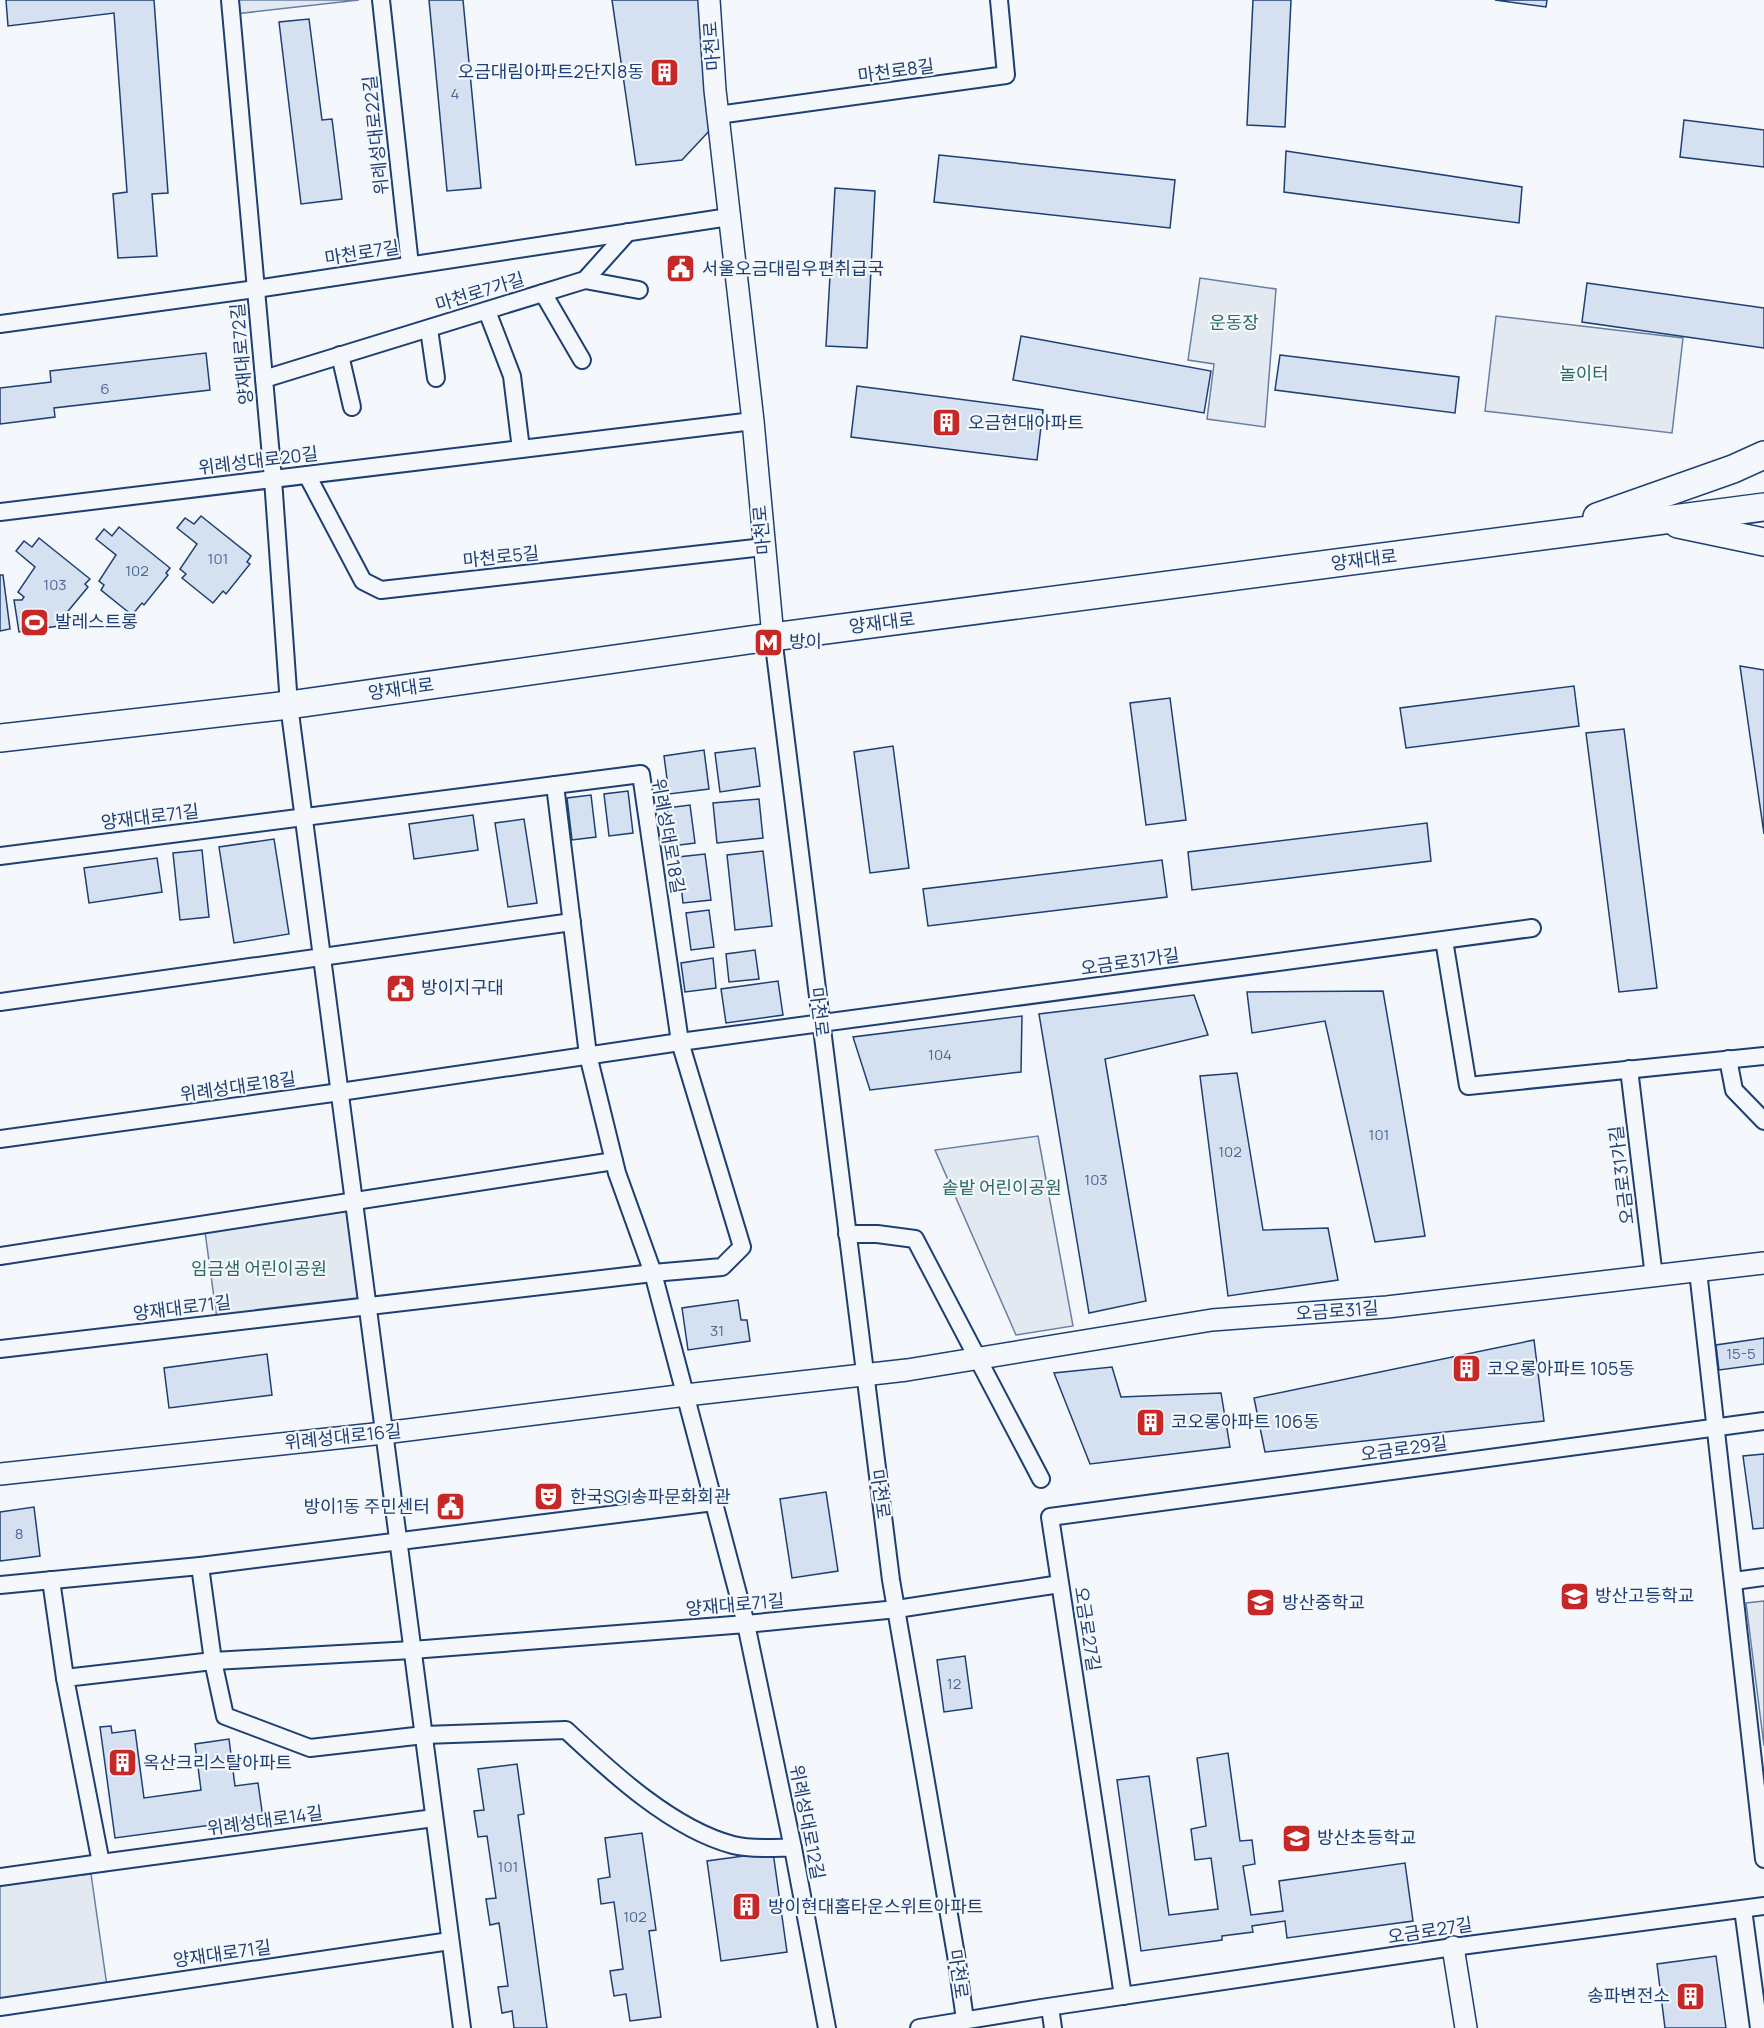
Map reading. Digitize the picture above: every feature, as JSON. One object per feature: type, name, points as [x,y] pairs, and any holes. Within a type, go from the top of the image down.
[{"type":"main road","points":[[1540,537],[1733,469],[1764,455]]},
{"type":"main road","name":"양재대로","points":[[0,738],[289,705],[773,637],[1764,507]]},
{"type":"main road","points":[[1660,520],[1764,543]]},
{"type":"street","name":"양재대로72길","points":[[230,0],[273,479],[289,705]]},
{"type":"street","name":"위례성대로22길","points":[[381,0],[410,265]]},
{"type":"street","name":"마천로","points":[[708,0],[718,115],[753,421],[773,637],[864,1375],[891,1580],[956,1955],[965,2020]]},
{"type":"street","name":"마천로8길","points":[[718,115],[1006,75],[999,0]]},
{"type":"street","name":"마천로7길","points":[[0,324],[256,290],[729,217]]},
{"type":"street","points":[[585,280],[627,232]]},
{"type":"street","name":"마천로7가길","points":[[264,379],[585,280],[639,290]]},
{"type":"street","name":"마천로7가길","points":[[543,293],[582,360]]},
{"type":"street","points":[[487,311],[512,376],[521,449]]},
{"type":"street","name":"마천로7가길","points":[[429,329],[436,378]]},
{"type":"street","points":[[340,356],[352,408]]},
{"type":"street","name":"위례성대로20길","points":[[0,512],[753,421]]},
{"type":"street","name":"마천로5길","points":[[307,475],[363,581],[381,590],[764,547]]},
{"type":"street","points":[[289,705],[462,2028]]},
{"type":"street","name":"위례성대로18길","points":[[555,785],[640,774],[680,1042],[742,1247],[722,1267],[653,1272]]},
{"type":"street","points":[[555,785],[588,1055],[614,1161],[653,1272],[746,1624]]},
{"type":"street","name":"양재대로71길","points":[[0,856],[555,785]]},
{"type":"street","points":[[0,1002],[572,922]]},
{"type":"street","name":"오금로31가길","points":[[821,1023],[1532,928]]},
{"type":"street","points":[[1444,940],[1468,1086],[1764,1056]]},
{"type":"street","name":"위례성대로18길","points":[[0,1139],[821,1023]]},
{"type":"street","points":[[1728,1059],[1734,1090],[1764,1121]]},
{"type":"street","name":"오금로31가길","points":[[1629,1069],[1654,1277]]},
{"type":"street","points":[[0,1256],[614,1161]]},
{"type":"street","points":[[847,1234],[877,1234],[915,1239],[1041,1479]]},
{"type":"street","name":"오금로31길","points":[[864,1375],[978,1360],[1212,1320],[1387,1307],[1764,1263]]},
{"type":"street","points":[[1698,1271],[1764,1859]]},
{"type":"street","name":"양재대로71길","points":[[0,1349],[653,1272]]},
{"type":"street","name":"위례성대로16길","points":[[0,1474],[384,1433],[864,1375]]},
{"type":"street","name":"오금로29길","points":[[1050,1517],[1764,1421]]},
{"type":"street","points":[[0,1585],[200,1566],[714,1502]]},
{"type":"street","name":"오금로27길","points":[[1050,1517],[1123,1996]]},
{"type":"street","points":[[200,1566],[213,1661],[225,1716],[310,1748],[424,1735],[566,1730],[620,1780],[689,1827],[734,1845],[793,1848]]},
{"type":"street","points":[[1734,1581],[1764,1577]]},
{"type":"street","points":[[51,1580],[65,1678],[100,1863]]},
{"type":"street","name":"양재대로71길","points":[[213,1661],[412,1650],[746,1624],[897,1610],[1060,1584]]},
{"type":"street","name":"위례성대로12길","points":[[746,1624],[793,1848],[827,2028]]},
{"type":"street","points":[[65,1678],[213,1661]]},
{"type":"street","name":"위례성대로14길","points":[[0,1877],[434,1818]]},
{"type":"street","name":"오금로27길","points":[[965,2020],[1454,1947],[1764,1906]]},
{"type":"street","points":[[1743,1909],[1759,2028]]},
{"type":"street","name":"양재대로71길","points":[[0,2007],[450,1941]]},
{"type":"street","points":[[1454,1947],[1466,2028]]},
{"type":"street","points":[[1050,2007],[1053,2028]]},
{"type":"street","points":[[929,2027],[965,2020]]},
{"type":"green space","points":[[233,0],[359,0],[235,14]]},
{"type":"green space","name":"운동장","points":[[1200,278],[1276,289],[1265,427],[1207,419],[1214,364],[1188,360]]},
{"type":"green space","name":"놀이터","points":[[1496,316],[1683,338],[1672,433],[1485,411]]},
{"type":"green space","name":"솥밭 어린이공원","points":[[1038,1136],[1073,1326],[1016,1335],[935,1150]]},
{"type":"green space","name":"임금샘 어린이공원","points":[[353,1210],[366,1298],[217,1319],[205,1232]]},
{"type":"green space","points":[[1764,1601],[1764,1746],[1746,1603]]},
{"type":"green space","points":[[91,1874],[107,1986],[0,2001],[0,1884]]},
{"type":"building","points":[[6,0],[154,0],[168,193],[152,194],[157,256],[118,258],[113,194],[127,192],[114,13],[8,26]]},
{"type":"building","points":[[429,0],[463,0],[481,188],[447,191]]},
{"type":"building","name":"오금대림아파트2단지8동","points":[[612,0],[701,0],[711,129],[682,160],[636,165]]},
{"type":"building","points":[[1253,0],[1291,0],[1285,127],[1247,125]]},
{"type":"building","points":[[1495,0],[1547,0],[1546,7]]},
{"type":"building","points":[[309,19],[322,120],[332,119],[342,199],[301,204],[279,22]]},
{"type":"building","points":[[1684,120],[1764,130],[1764,167],[1680,157]]},
{"type":"building","points":[[1286,151],[1522,187],[1519,223],[1284,192]]},
{"type":"building","points":[[939,155],[1175,180],[1170,228],[934,202]]},
{"type":"building","points":[[835,188],[875,191],[867,348],[826,346]]},
{"type":"building","points":[[1587,283],[1764,308],[1764,348],[1582,322]]},
{"type":"building","points":[[1021,336],[1211,371],[1204,413],[1013,380]]},
{"type":"building","points":[[206,353],[210,390],[54,408],[55,417],[0,424],[0,388],[51,382],[50,371]]},
{"type":"building","points":[[1280,355],[1459,377],[1455,413],[1275,390]]},
{"type":"building","name":"오금현대아파트","points":[[857,386],[1043,410],[1037,460],[851,437]]},
{"type":"building","points":[[201,516],[251,556],[247,562],[250,564],[226,594],[223,591],[213,603],[182,578],[186,574],[180,569],[197,544],[177,528],[185,518],[194,524]]},
{"type":"building","points":[[119,527],[170,568],[166,573],[168,575],[144,605],[142,603],[132,615],[101,590],[104,585],[99,581],[116,555],[96,539],[104,529],[112,536]]},
{"type":"building","points":[[39,538],[90,579],[85,584],[88,587],[64,616],[65,625],[19,632],[14,600],[22,600],[24,597],[18,592],[35,567],[16,551],[24,541],[32,547]]},
{"type":"building","points":[[0,575],[3,575],[10,629],[0,631]]},
{"type":"building","points":[[1740,666],[1764,670],[1764,834]]},
{"type":"building","points":[[1574,686],[1579,726],[1406,748],[1400,708]]},
{"type":"building","points":[[1170,698],[1186,820],[1146,825],[1130,703]]},
{"type":"building","points":[[1624,729],[1657,988],[1619,992],[1586,733]]},
{"type":"building","points":[[893,746],[909,868],[870,873],[854,752]]},
{"type":"building","points":[[755,748],[760,786],[720,792],[715,753]]},
{"type":"building","points":[[704,750],[709,789],[669,794],[664,756]]},
{"type":"building","points":[[628,791],[633,833],[609,836],[604,794]]},
{"type":"building","points":[[591,795],[596,837],[572,840],[567,798]]},
{"type":"building","points":[[759,799],[763,838],[717,843],[713,803]]},
{"type":"building","points":[[690,805],[695,843],[672,846],[667,808]]},
{"type":"building","points":[[473,815],[478,850],[414,859],[409,824]]},
{"type":"building","points":[[524,819],[537,903],[508,907],[495,823]]},
{"type":"building","points":[[1427,823],[1431,861],[1192,890],[1188,852]]},
{"type":"building","points":[[274,839],[289,934],[234,943],[219,847]]},
{"type":"building","points":[[202,850],[209,917],[180,920],[173,853]]},
{"type":"building","points":[[763,851],[772,926],[735,930],[727,855]]},
{"type":"building","points":[[705,854],[711,900],[683,903],[678,857]]},
{"type":"building","points":[[157,858],[162,892],[89,903],[84,868]]},
{"type":"building","points":[[1162,860],[1167,897],[928,926],[923,889]]},
{"type":"building","points":[[709,910],[714,947],[691,950],[686,913]]},
{"type":"building","points":[[755,950],[759,979],[729,982],[726,954]]},
{"type":"building","points":[[713,958],[716,988],[685,992],[681,963]]},
{"type":"building","points":[[778,981],[783,1015],[726,1023],[721,989]]},
{"type":"building","points":[[1383,991],[1425,1236],[1375,1242],[1325,1021],[1252,1033],[1247,992]]},
{"type":"building","points":[[1194,995],[1208,1035],[1105,1059],[1146,1301],[1089,1313],[1039,1014]]},
{"type":"building","points":[[1022,1016],[1021,1072],[870,1090],[853,1037]]},
{"type":"building","points":[[1237,1073],[1263,1230],[1328,1228],[1338,1280],[1228,1296],[1200,1076]]},
{"type":"building","points":[[738,1300],[741,1320],[747,1320],[750,1341],[688,1350],[682,1308]]},
{"type":"building","points":[[1764,1338],[1764,1364],[1719,1370],[1716,1345]]},
{"type":"building","name":"코오롱아파트 105동","points":[[1534,1340],[1544,1421],[1265,1452],[1254,1398]]},
{"type":"building","points":[[267,1354],[272,1395],[169,1408],[164,1368]]},
{"type":"building","name":"코오롱아파트 106동","points":[[1112,1367],[1121,1397],[1221,1393],[1230,1447],[1090,1464],[1054,1373]]},
{"type":"building","points":[[1764,1454],[1764,1528],[1753,1529],[1743,1456]]},
{"type":"building","points":[[826,1492],[838,1571],[792,1578],[780,1499]]},
{"type":"building","points":[[34,1507],[40,1556],[0,1561],[0,1512]]},
{"type":"building","points":[[965,1656],[972,1708],[944,1712],[937,1660]]},
{"type":"building","name":"옥산크리스탈아파트","points":[[111,1726],[112,1733],[135,1730],[144,1798],[201,1790],[195,1744],[229,1739],[235,1786],[258,1783],[263,1818],[115,1838],[100,1727]]},
{"type":"building","points":[[1228,1753],[1240,1841],[1252,1840],[1255,1864],[1243,1866],[1251,1915],[1283,1911],[1279,1881],[1405,1863],[1413,1921],[1287,1938],[1285,1921],[1252,1926],[1253,1932],[1222,1936],[1222,1940],[1141,1951],[1117,1780],[1149,1776],[1169,1915],[1218,1909],[1211,1858],[1195,1860],[1191,1829],[1206,1826],[1197,1758]]},
{"type":"building","points":[[517,1764],[524,1814],[518,1815],[547,2028],[514,2028],[512,2011],[502,2013],[498,1987],[508,1986],[499,1923],[490,1925],[486,1899],[496,1898],[487,1836],[478,1837],[474,1811],[484,1810],[478,1769]]},
{"type":"building","points":[[642,1833],[656,1930],[649,1931],[661,2017],[630,2021],[626,1994],[614,1996],[610,1971],[623,1969],[614,1902],[601,1904],[598,1879],[610,1877],[605,1838]]},
{"type":"building","name":"방이현대홈타운스위트아파트","points":[[773,1852],[787,1952],[721,1961],[707,1861]]},
{"type":"building","name":"송파변전소","points":[[1716,1956],[1726,2028],[1665,2028],[1657,1964]]},
{"type":"place","name":"오금대림아파트2단지8동","points":[[665,72]]},
{"type":"place","name":"서울오금대림우편취급국","points":[[681,269]]},
{"type":"place","name":"오금현대아파트","points":[[947,423]]},
{"type":"place","name":"발레스트롱","points":[[34,622]]},
{"type":"place","name":"방이","points":[[768,642]]},
{"type":"place","name":"방이지구대","points":[[400,988]]},
{"type":"place","name":"코오롱아파트 105동","points":[[1466,1369]]},
{"type":"place","name":"코오롱아파트 106동","points":[[1150,1422]]},
{"type":"place","name":"한국SGI송파문화회관","points":[[549,1497]]},
{"type":"place","name":"방이1동 주민센터","points":[[451,1507]]},
{"type":"place","name":"방산고등학교","points":[[1574,1596]]},
{"type":"place","name":"방산중학교","points":[[1261,1603]]},
{"type":"place","name":"옥산크리스탈아파트","points":[[122,1763]]},
{"type":"place","name":"방산초등학교","points":[[1296,1838]]},
{"type":"place","name":"방이현대홈타운스위트아파트","points":[[747,1907]]},
{"type":"place","name":"송파변전소","points":[[1691,1996]]}]
